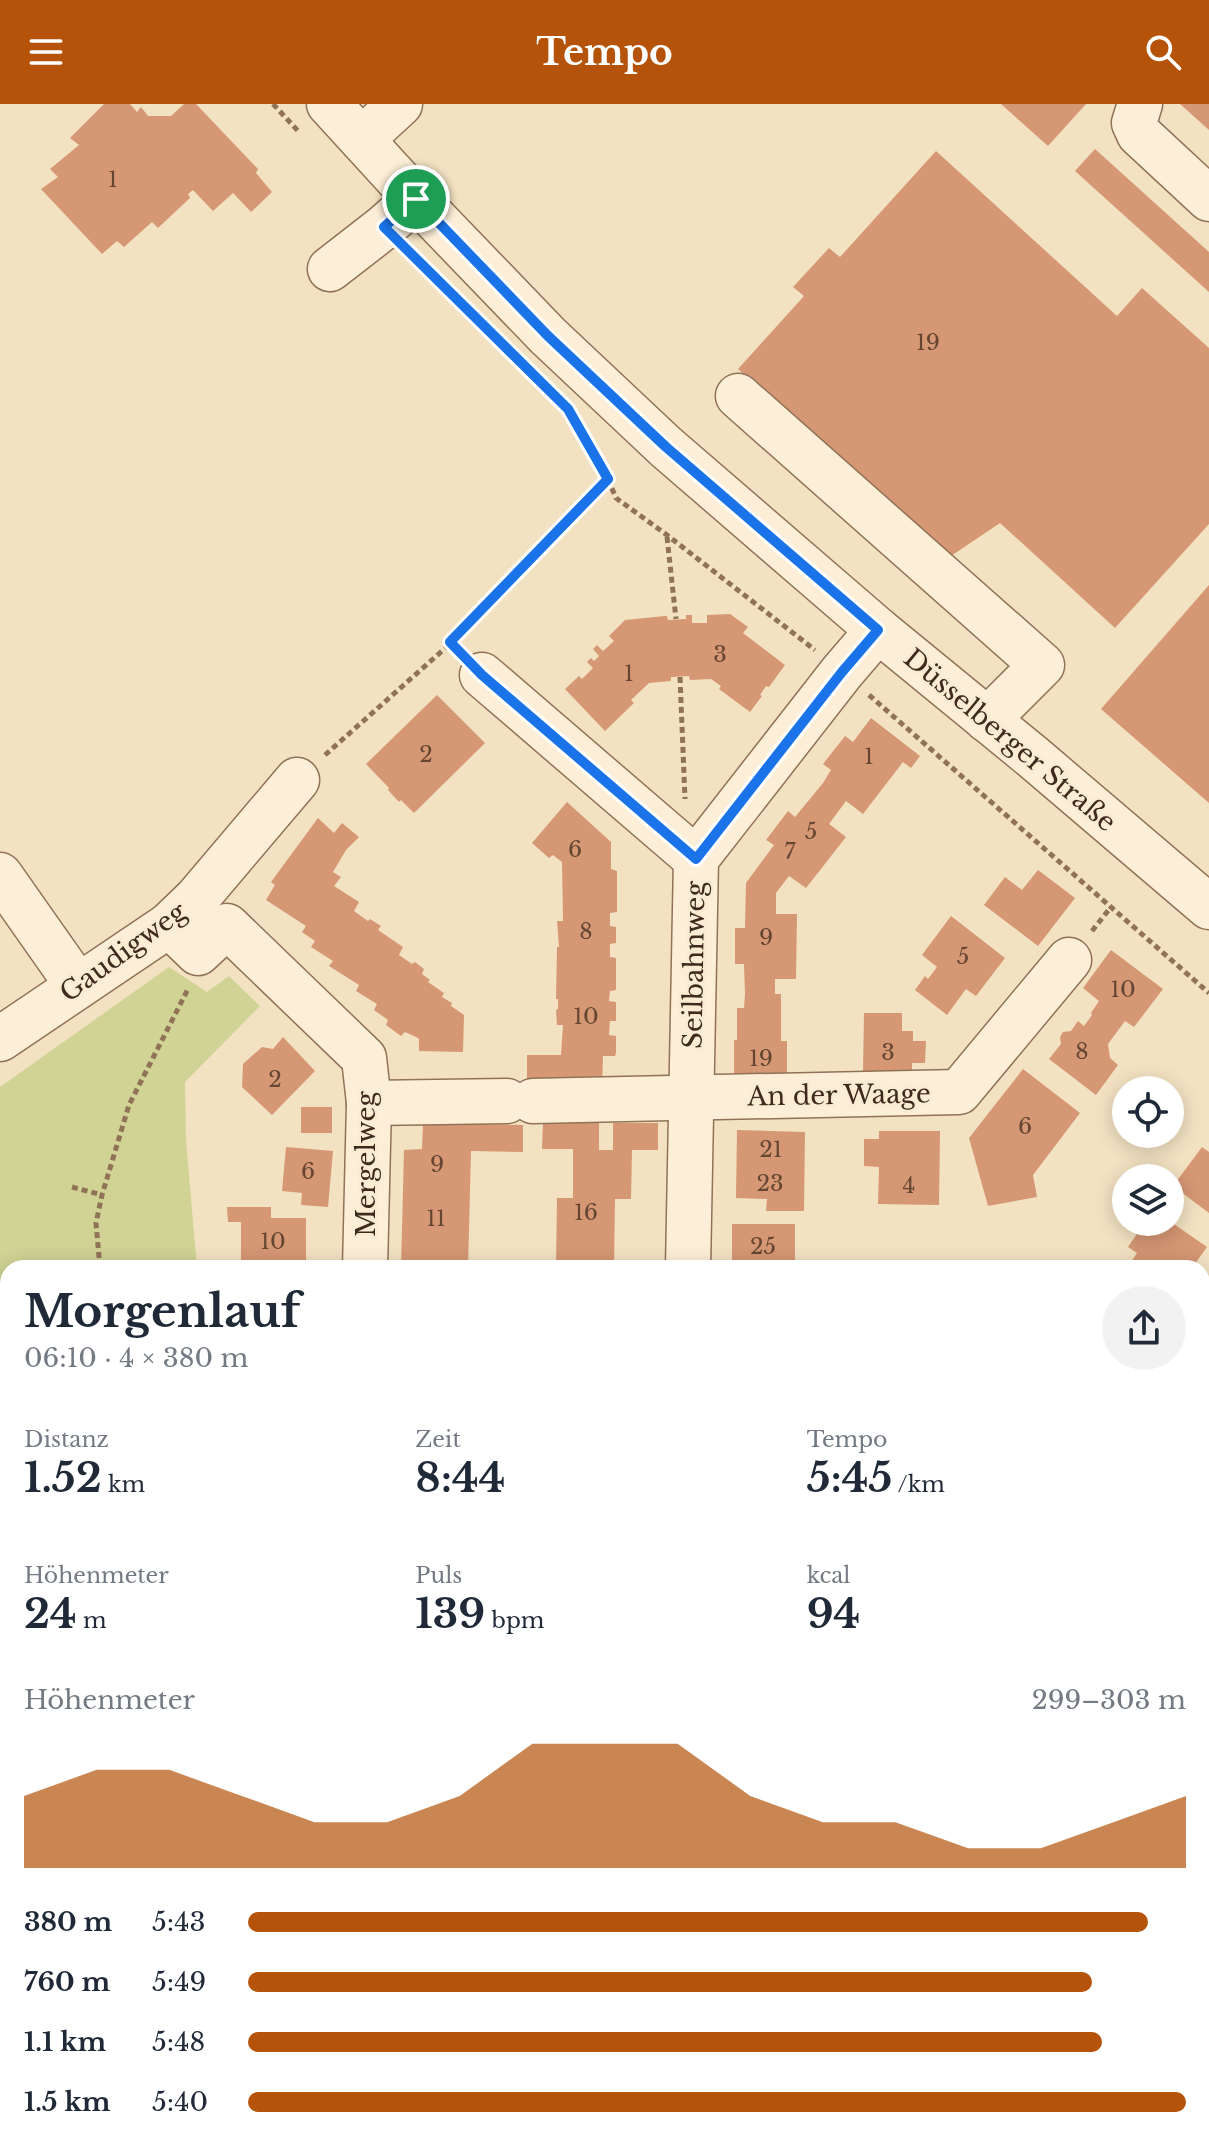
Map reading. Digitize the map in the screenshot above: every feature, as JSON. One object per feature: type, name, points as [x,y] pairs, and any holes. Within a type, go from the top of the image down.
[{"type":"street","points":[[362,139],[400,104]]},
{"type":"street","points":[[1140,104],[1134,123],[1139,134],[1209,199]]},
{"type":"street","name":"Düsselberger Straße","points":[[317,121],[362,139],[548,336],[666,447],[878,630],[1209,907]]},
{"type":"street","points":[[330,269],[416,199]]},
{"type":"street","points":[[738,396],[1042,665],[987,720]]},
{"type":"street","name":"Seilbahnweg","points":[[688,1260],[696,859],[878,630]]},
{"type":"street","points":[[482,675],[696,859]]},
{"type":"street","name":"Gaudigweg","points":[[0,1039],[78,986],[198,926],[297,780]]},
{"type":"street","points":[[0,875],[78,986]]},
{"type":"street","name":"Mergelweg","points":[[198,926],[364,1058],[369,1103],[365,1260]]},
{"type":"street","name":"An der Waage","points":[[369,1103],[959,1092],[1069,960]]},
{"type":"path","points":[[273,104],[317,121]]},
{"type":"path","points":[[568,409],[616,498],[842,672],[1209,993]]},
{"type":"path","points":[[297,780],[450,642],[608,479]]},
{"type":"path","points":[[667,535],[676,619]]},
{"type":"path","points":[[450,642],[482,675]]},
{"type":"path","points":[[680,677],[685,800]]},
{"type":"path","points":[[99,1260],[96,1223],[102,1195],[129,1105],[186,995],[198,926]]},
{"type":"path","points":[[72,1187],[102,1195]]},
{"type":"green space","points":[[169,967],[207,992],[229,976],[260,1006],[185,1082],[186,1140],[196,1260],[0,1260],[0,1087]]},
{"type":"building","points":[[104,104],[130,104],[137,112],[141,107],[148,116],[171,116],[184,104],[196,104],[258,169],[256,173],[272,192],[251,212],[233,193],[213,211],[193,190],[188,194],[190,198],[158,228],[152,222],[124,247],[117,241],[102,254],[41,189],[58,177],[50,169],[79,145],[70,138]]},
{"type":"building","points":[[1001,104],[1086,104],[1048,146]]},
{"type":"building","points":[[1180,104],[1209,104],[1209,130]]},
{"type":"building","points":[[1095,149],[1209,252],[1209,292],[1075,171]]},
{"type":"building","points":[[936,151],[1117,316],[1142,288],[1209,348],[1209,524],[1115,628],[1000,523],[948,558],[738,369],[804,296],[793,287],[829,248],[840,257]]},
{"type":"building","points":[[1209,585],[1209,803],[1101,709]]},
{"type":"building","points":[[730,614],[748,627],[743,633],[785,665],[769,687],[766,686],[750,712],[719,689],[721,686],[711,679],[671,677],[671,681],[649,683],[631,700],[634,703],[605,731],[565,689],[593,668],[587,662],[599,656],[593,649],[597,645],[603,651],[614,641],[609,636],[625,620],[665,616],[668,620],[686,619],[686,615],[692,615],[692,623],[707,623],[707,615]]},
{"type":"building","points":[[437,695],[485,743],[414,813],[401,800],[399,802],[366,764]]},
{"type":"building","points":[[871,718],[920,756],[911,768],[903,762],[863,814],[846,801],[829,824],[846,837],[806,888],[789,876],[776,893],[776,914],[797,914],[796,979],[775,979],[775,994],[781,994],[781,1041],[787,1041],[787,1076],[734,1076],[737,1008],[744,1008],[745,994],[744,964],[735,964],[735,928],[745,928],[746,883],[774,845],[766,840],[788,811],[795,817],[823,783],[831,770],[823,764],[845,736],[853,742]]},
{"type":"building","points":[[567,802],[611,842],[611,869],[617,871],[617,912],[610,913],[610,926],[616,927],[616,943],[610,944],[610,957],[616,958],[616,990],[610,991],[609,1001],[616,1002],[616,1021],[610,1021],[609,1035],[616,1036],[616,1053],[615,1056],[603,1056],[602,1085],[527,1084],[527,1055],[561,1055],[563,1025],[557,1025],[556,999],[557,921],[563,921],[562,862],[553,855],[549,858],[532,843]]},
{"type":"building","points":[[318,818],[334,833],[342,823],[359,837],[346,850],[333,872],[341,877],[334,886],[359,902],[354,911],[381,926],[378,930],[403,947],[399,955],[424,969],[422,974],[430,980],[428,982],[444,993],[442,997],[464,1015],[463,1052],[419,1051],[419,1039],[405,1032],[401,1036],[386,1025],[388,1020],[374,1010],[377,1004],[356,991],[359,985],[329,966],[333,961],[311,947],[315,941],[302,932],[306,926],[266,900],[275,885],[271,882]]},
{"type":"building","points":[[1038,870],[1075,898],[1038,946],[984,905],[1005,877],[1022,890]]},
{"type":"building","points":[[951,916],[1005,958],[976,996],[966,989],[947,1015],[915,990],[925,976],[928,979],[937,967],[922,955]]},
{"type":"building","points":[[1111,950],[1163,989],[1134,1027],[1125,1021],[1108,1044],[1110,1058],[1118,1065],[1096,1095],[1049,1059],[1061,1044],[1063,1032],[1071,1031],[1078,1021],[1084,1026],[1092,1015],[1099,1001],[1083,988]]},
{"type":"building","points":[[864,1013],[902,1013],[902,1031],[913,1031],[913,1041],[926,1041],[925,1063],[912,1063],[912,1071],[863,1071]]},
{"type":"building","points":[[283,1037],[315,1071],[272,1115],[242,1087],[243,1064],[262,1047],[273,1049]]},
{"type":"building","points":[[1023,1069],[1080,1113],[1033,1175],[1037,1197],[988,1206],[969,1138]]},
{"type":"building","points":[[301,1107],[332,1107],[332,1133],[301,1133]]},
{"type":"building","points":[[543,1122],[599,1123],[599,1150],[613,1150],[613,1123],[658,1123],[658,1150],[632,1150],[631,1199],[615,1199],[614,1260],[556,1260],[557,1198],[573,1198],[573,1149],[542,1149]]},
{"type":"building","points":[[423,1123],[523,1125],[523,1152],[471,1151],[468,1260],[401,1260],[404,1150],[422,1149]]},
{"type":"building","points":[[737,1130],[805,1132],[804,1211],[766,1211],[767,1199],[736,1198]]},
{"type":"building","points":[[879,1131],[940,1131],[939,1205],[878,1204],[879,1167],[864,1166],[864,1139],[879,1139]]},
{"type":"building","points":[[286,1147],[333,1151],[328,1207],[301,1205],[302,1193],[282,1191]]},
{"type":"building","points":[[1202,1147],[1209,1152],[1209,1213],[1184,1194],[1184,1171]]},
{"type":"building","points":[[227,1207],[271,1207],[271,1218],[306,1218],[306,1260],[241,1260],[241,1222],[228,1222]]},
{"type":"building","points":[[732,1224],[795,1224],[795,1260],[732,1260]]},
{"type":"building","points":[[1184,1231],[1207,1247],[1198,1260],[1132,1260],[1137,1253],[1128,1247],[1135,1236],[1184,1236]]},
{"type":"route","points":[[416,199],[548,336],[666,447],[878,630],[696,859],[482,675],[450,642],[608,479],[568,409],[384,227],[416,199]]}]
